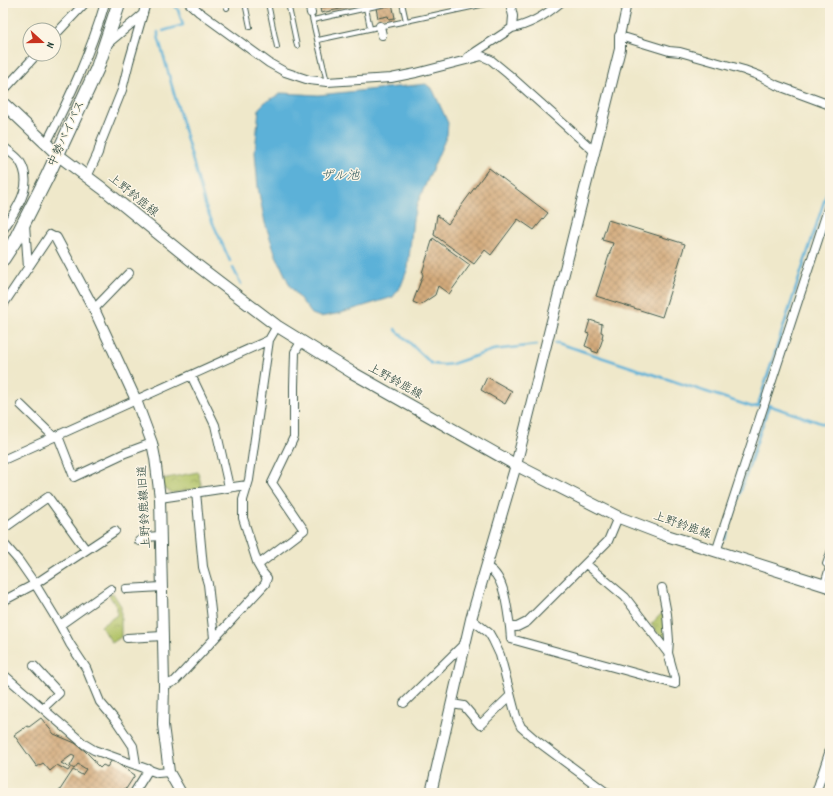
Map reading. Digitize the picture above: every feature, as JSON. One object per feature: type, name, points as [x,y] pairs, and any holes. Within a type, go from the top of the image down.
[{"type":"highway","name":"中勢バイパス","points":[[3,259],[14,242],[58,155],[97,69],[119,3]]},
{"type":"main road","name":"上野鈴鹿線","points":[[3,103],[58,155],[198,266],[277,326],[353,373],[516,465],[618,517],[665,536],[826,586]]},
{"type":"street","points":[[62,27],[85,3]]},
{"type":"street","points":[[46,144],[69,99],[89,53],[105,3]]},
{"type":"street","points":[[87,177],[98,153],[122,90],[146,3]]},
{"type":"street","points":[[190,3],[199,12],[273,66],[309,80],[327,82],[390,78],[423,72],[482,56],[491,60],[508,74],[595,152]]},
{"type":"street","points":[[510,3],[513,16],[512,28]]},
{"type":"street","points":[[464,60],[512,28],[520,27],[538,18],[552,10],[560,3]]},
{"type":"street","points":[[431,793],[471,619],[516,465],[595,152],[620,48],[620,36],[627,3]]},
{"type":"street","points":[[105,46],[143,13]]},
{"type":"street","points":[[380,26],[382,35]]},
{"type":"street","points":[[620,36],[669,52],[680,52],[744,70],[760,76],[776,85],[830,105]]},
{"type":"street","points":[[3,91],[30,62]]},
{"type":"street","points":[[3,146],[18,159],[24,169],[27,179],[21,200],[3,230]]},
{"type":"street","points":[[716,552],[830,203]]},
{"type":"street","points":[[25,221],[28,268]]},
{"type":"street","points":[[3,305],[50,235],[56,238]]},
{"type":"street","name":"上野鈴鹿線旧道","points":[[56,238],[94,309],[136,400],[152,443],[160,498],[164,686],[163,725],[169,772],[181,793]]},
{"type":"street","points":[[94,309],[128,273]]},
{"type":"street","points":[[164,686],[175,681],[265,584],[267,578],[258,565],[243,518],[243,500],[247,485],[269,340],[277,326]]},
{"type":"street","points":[[3,460],[269,340]]},
{"type":"street","points":[[258,565],[304,530],[272,482],[294,437],[293,401],[295,352],[301,342]]},
{"type":"street","points":[[191,375],[215,426],[229,487]]},
{"type":"street","points":[[21,405],[56,436],[74,477],[125,453],[152,443]]},
{"type":"street","points":[[160,498],[247,485]]},
{"type":"street","points":[[196,492],[203,567],[208,584],[214,638]]},
{"type":"street","points":[[3,528],[48,497],[86,550]]},
{"type":"street","points":[[510,627],[517,627],[527,622],[586,564],[608,541],[618,517]]},
{"type":"street","points":[[3,601],[35,584],[115,531]]},
{"type":"street","points":[[139,541],[146,537],[160,536]]},
{"type":"street","points":[[4,546],[19,561],[60,625],[70,644],[86,668],[100,702],[117,722],[133,746],[136,764]]},
{"type":"street","points":[[586,564],[625,597],[668,653]]},
{"type":"street","points":[[486,567],[491,569],[496,574],[505,595],[511,639],[675,684],[675,678],[668,653],[669,641],[662,588]]},
{"type":"street","points":[[126,588],[162,588]]},
{"type":"street","points":[[60,625],[111,589]]},
{"type":"street","points":[[471,619],[489,633],[500,655],[510,696],[521,727],[607,793]]},
{"type":"street","points":[[127,638],[163,636]]},
{"type":"street","points":[[404,703],[465,643]]},
{"type":"street","points":[[34,666],[59,693],[43,708]]},
{"type":"street","points":[[3,674],[84,744],[94,750],[158,773],[169,772]]},
{"type":"street","points":[[452,704],[464,706],[480,725],[510,696]]},
{"type":"street","points":[[816,793],[830,750]]},
{"type":"street","points":[[134,793],[149,769]]},
{"type":"lane","points":[[225,3],[227,8]]},
{"type":"lane","points":[[245,3],[250,27]]},
{"type":"lane","points":[[268,3],[278,47]]},
{"type":"lane","points":[[288,3],[297,46]]},
{"type":"lane","points":[[327,82],[311,11],[366,8],[390,3]]},
{"type":"lane","points":[[402,3],[406,21]]},
{"type":"lane","points":[[318,40],[490,3]]},
{"type":"lane","points":[[366,8],[370,28]]},
{"type":"lane","points":[[826,586],[828,566],[825,564],[830,550]]},
{"type":"green space","points":[[198,472],[202,488],[172,493],[163,488],[162,479]]},
{"type":"green space","points":[[113,593],[121,606],[121,637],[112,643],[101,626],[117,615],[117,608],[109,595]]},
{"type":"green space","points":[[663,612],[666,636],[662,639],[651,624]]},
{"type":"water","name":"ザル池","points":[[426,84],[433,90],[448,123],[447,135],[418,202],[413,219],[408,268],[401,286],[393,297],[341,313],[320,317],[312,314],[290,286],[275,253],[265,223],[258,188],[255,152],[259,108],[265,102],[282,93],[318,95]]},
{"type":"building","points":[[343,3],[364,4],[321,13],[320,8]]},
{"type":"building","points":[[375,3],[392,3],[395,18],[389,19],[388,16],[378,18]]},
{"type":"building","points":[[489,168],[548,213],[534,230],[518,219],[491,255],[485,250],[474,264],[434,235],[437,215],[448,224]]},
{"type":"building","points":[[608,220],[685,244],[662,317],[596,296],[613,243],[602,240]]},
{"type":"building","points":[[433,238],[470,265],[449,294],[438,286],[435,295],[420,305],[413,302],[423,275],[422,273]]},
{"type":"building","points":[[590,320],[602,324],[601,332],[603,333],[603,338],[598,353],[585,346],[589,334],[586,333]]},
{"type":"building","points":[[487,377],[512,391],[505,404],[481,390]]},
{"type":"building","points":[[41,718],[54,734],[75,743],[95,761],[100,768],[103,765],[107,767],[112,760],[135,775],[126,789],[125,788],[122,793],[58,793],[73,770],[82,775],[86,769],[78,764],[74,769],[70,766],[75,757],[72,755],[61,763],[70,768],[68,771],[57,765],[50,771],[43,763],[37,767],[14,735],[27,726],[29,727]]},
{"type":"waterway","points":[[163,31],[183,25],[178,10],[173,3]]},
{"type":"waterway","points":[[158,32],[206,208],[230,261]]},
{"type":"waterway","points":[[759,402],[830,183]]},
{"type":"waterway","points":[[233,268],[241,284]]},
{"type":"waterway","points":[[395,329],[432,364],[452,364],[493,350],[537,345]]},
{"type":"waterway","points":[[554,343],[558,343],[752,407],[758,406],[760,402]]},
{"type":"waterway","points":[[768,405],[830,426]]},
{"type":"waterway","points":[[725,539],[769,405]]}]
